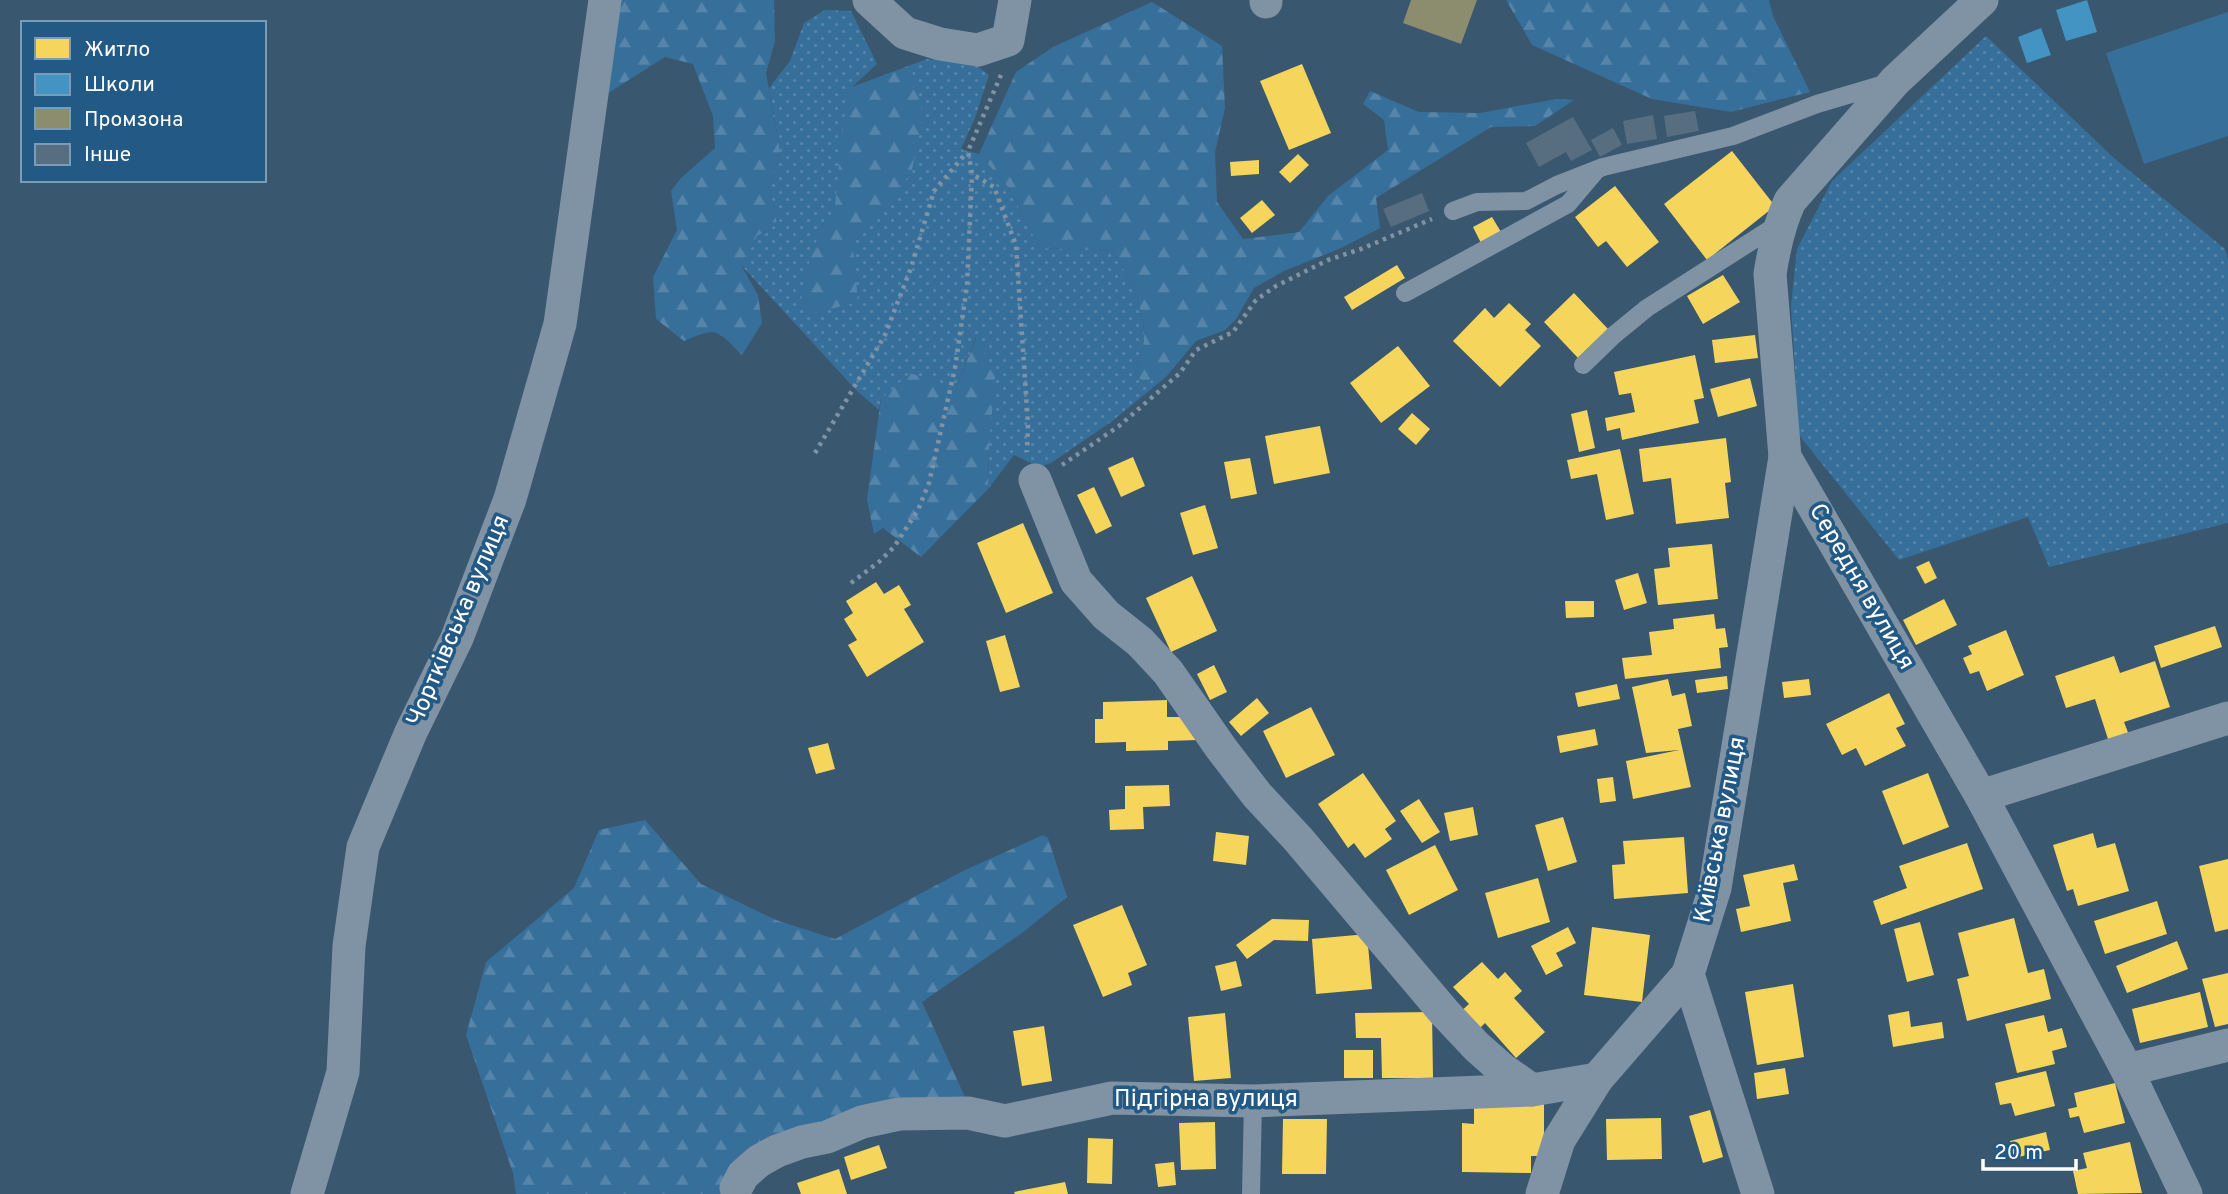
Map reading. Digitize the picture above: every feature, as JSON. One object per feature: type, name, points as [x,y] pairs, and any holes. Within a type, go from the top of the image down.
[{"type":"street","name":"Чортківська вулиця","points":[[307,1194],[343,1073],[349,946],[363,846],[411,732],[457,638],[510,499],[560,324],[605,0]]},
{"type":"street","points":[[869,0],[905,33],[940,44],[978,50],[1008,40],[1015,0]]},
{"type":"street","name":"Середня вулиця","points":[[1982,0],[1895,81],[1790,201],[1780,223],[1770,274],[1785,457],[1981,796],[2127,1070],[2186,1194]]},
{"type":"street","name":"Київська вулиця","points":[[1688,974],[1715,888],[1785,457]]},
{"type":"street","points":[[1035,480],[1076,581],[1106,615],[1140,642],[1168,672],[1257,795],[1298,839],[1444,1012],[1477,1047],[1532,1090]]},
{"type":"street","points":[[1981,796],[2228,718]]},
{"type":"street","points":[[1542,1194],[1559,1140],[1597,1079],[1688,974]]},
{"type":"street","points":[[1688,974],[1758,1194]]},
{"type":"street","points":[[2127,1070],[2228,1045]]},
{"type":"street","name":"Підгірна вулиця","points":[[736,1188],[743,1175],[778,1151],[827,1137],[862,1122],[899,1114],[968,1113],[1005,1121],[1112,1098],[1254,1101],[1532,1090],[1597,1079]]},
{"type":"lane","points":[[1453,211],[1477,202],[1526,201],[1557,185],[1597,170],[1733,136],[1817,104],[1895,81]]},
{"type":"lane","points":[[1405,293],[1568,204],[1597,170]]},
{"type":"lane","points":[[1583,365],[1647,308],[1780,223]]},
{"type":"lane","points":[[1251,1194],[1254,1101]]},
{"type":"path","points":[[815,453],[885,335],[911,268],[934,191],[968,151],[1003,71],[1008,40]]},
{"type":"path","points":[[850,583],[880,562],[894,547],[918,510],[929,483],[955,368],[967,286],[972,174],[968,151]]},
{"type":"path","points":[[972,174],[994,187],[1016,244],[1028,425],[1026,463],[1035,480],[1078,455],[1119,426],[1180,373],[1196,350],[1233,332],[1256,300],[1276,286],[1328,260],[1453,211]]},
{"type":"green space","points":[[611,0],[774,0],[775,41],[766,73],[780,151],[770,189],[777,224],[757,236],[741,265],[758,295],[762,323],[742,355],[716,333],[704,333],[684,341],[656,319],[653,277],[677,230],[671,191],[681,178],[715,148],[713,116],[693,64],[665,57],[602,97]]},
{"type":"green space","points":[[1506,0],[1769,0],[1773,16],[1810,92],[1731,112],[1652,99],[1532,45]]},
{"type":"green space","points":[[1152,2],[1222,46],[1225,108],[1215,152],[1217,202],[1243,239],[1299,232],[1328,196],[1388,150],[1384,120],[1363,104],[1370,91],[1419,112],[1480,113],[1556,99],[1574,100],[1535,126],[1491,127],[1376,198],[1380,228],[1341,248],[1284,271],[1254,288],[1236,319],[1225,330],[1196,341],[1166,377],[1143,382],[1134,373],[1143,346],[1140,309],[1130,283],[1112,251],[1040,248],[1008,187],[979,154],[1016,72],[1053,47]]},
{"type":"green space","points":[[825,10],[851,11],[877,64],[852,87],[927,59],[976,65],[989,75],[975,118],[961,149],[979,154],[1008,187],[1040,248],[1112,251],[1130,283],[1140,309],[1144,334],[1134,373],[1143,382],[1166,377],[1111,422],[1051,463],[1039,467],[1014,455],[988,489],[989,447],[976,337],[955,390],[881,399],[879,410],[857,391],[741,265],[757,236],[777,224],[770,189],[780,151],[769,88],[790,61],[804,23]]},
{"type":"green space","points":[[2228,12],[2228,136],[2144,164],[2106,53]]},
{"type":"green space","points":[[1986,36],[2115,159],[2225,249],[2228,260],[2228,523],[2049,567],[2028,517],[1899,560],[1799,435],[1791,306],[1797,249],[1832,181]]},
{"type":"green space","points":[[911,66],[923,116],[911,174],[852,241],[858,302],[814,313],[801,300],[812,249],[835,207],[849,88]]},
{"type":"green space","points":[[977,336],[995,377],[988,489],[921,557],[883,528],[874,534],[867,499],[881,399],[910,373],[955,390]]},
{"type":"green space","points":[[645,820],[701,884],[776,920],[835,939],[963,871],[1043,835],[1048,838],[1067,897],[1022,933],[922,1002],[969,1106],[898,1107],[727,1194],[516,1194],[513,1173],[466,1035],[486,962],[574,888],[599,830]]},
{"type":"building: Житло","points":[[1302,64],[1331,133],[1289,150],[1260,81]]},
{"type":"building: Житло","points":[[1732,151],[1775,206],[1707,260],[1664,204]]},
{"type":"building: Житло","points":[[1298,154],[1309,165],[1290,183],[1279,172]]},
{"type":"building: Житло","points":[[1259,160],[1259,174],[1231,176],[1230,162]]},
{"type":"building: Житло","points":[[1615,186],[1659,242],[1627,267],[1606,241],[1598,247],[1575,217]]},
{"type":"building: Житло","points":[[1262,200],[1275,215],[1252,233],[1240,218]]},
{"type":"building: Житло","points":[[1492,217],[1501,232],[1481,243],[1473,227]]},
{"type":"building: Житло","points":[[1397,265],[1405,278],[1352,310],[1344,297]]},
{"type":"building: Житло","points":[[1723,275],[1740,302],[1703,324],[1687,296]]},
{"type":"building: Житло","points":[[1574,293],[1608,329],[1578,358],[1544,322]]},
{"type":"building: Житло","points":[[1509,303],[1531,324],[1525,330],[1541,346],[1500,387],[1453,341],[1485,308],[1494,318]]},
{"type":"building: Житло","points":[[1755,335],[1758,358],[1715,363],[1712,340]]},
{"type":"building: Житло","points":[[1398,346],[1430,386],[1381,423],[1350,383]]},
{"type":"building: Житло","points":[[1695,355],[1704,398],[1694,400],[1699,423],[1622,440],[1620,428],[1607,431],[1605,418],[1635,412],[1631,393],[1619,395],[1614,372]]},
{"type":"building: Житло","points":[[1750,378],[1757,406],[1718,417],[1710,389]]},
{"type":"building: Житло","points":[[1587,410],[1595,448],[1579,452],[1571,414]]},
{"type":"building: Житло","points":[[1412,413],[1430,429],[1416,445],[1398,429]]},
{"type":"building: Житло","points":[[1320,426],[1330,473],[1274,484],[1265,436]]},
{"type":"building: Житло","points":[[1726,438],[1731,482],[1725,483],[1729,518],[1676,524],[1671,478],[1643,482],[1639,449]]},
{"type":"building: Житло","points":[[1620,449],[1634,514],[1606,520],[1597,474],[1571,479],[1567,460]]},
{"type":"building: Житло","points":[[1133,457],[1145,486],[1121,497],[1108,468]]},
{"type":"building: Житло","points":[[1250,458],[1257,494],[1231,499],[1224,462]]},
{"type":"building: Житло","points":[[1094,487],[1112,526],[1096,534],[1077,495]]},
{"type":"building: Житло","points":[[1205,505],[1218,548],[1193,555],[1180,513]]},
{"type":"building: Житло","points":[[1023,523],[1053,593],[1006,613],[977,543]]},
{"type":"building: Житло","points":[[1712,544],[1718,599],[1658,605],[1654,569],[1670,567],[1668,548]]},
{"type":"building: Житло","points":[[1929,561],[1937,578],[1925,584],[1916,567]]},
{"type":"building: Житло","points":[[1638,573],[1647,603],[1624,610],[1615,580]]},
{"type":"building: Житло","points":[[1192,576],[1217,631],[1171,652],[1146,598]]},
{"type":"building: Житло","points":[[876,582],[884,594],[899,585],[911,605],[904,609],[924,642],[867,677],[848,645],[857,640],[844,619],[853,613],[846,601]]},
{"type":"building: Житло","points":[[1944,599],[1957,625],[1916,645],[1903,620]]},
{"type":"building: Житло","points":[[1565,601],[1594,601],[1594,617],[1566,618]]},
{"type":"building: Житло","points":[[1714,614],[1716,629],[1725,628],[1728,647],[1719,648],[1721,668],[1625,679],[1622,658],[1652,655],[1649,632],[1674,629],[1673,619]]},
{"type":"building: Житло","points":[[2215,626],[2222,647],[2161,668],[2154,646]]},
{"type":"building: Житло","points":[[2006,630],[2024,675],[1987,691],[1979,671],[1970,674],[1963,658],[1972,654],[1968,646]]},
{"type":"building: Житло","points":[[1005,635],[1020,687],[1000,692],[986,641]]},
{"type":"building: Житло","points":[[2114,656],[2120,673],[2155,661],[2170,707],[2124,722],[2129,735],[2109,742],[2095,699],[2066,708],[2055,676]]},
{"type":"building: Житло","points":[[1214,665],[1227,692],[1210,700],[1197,674]]},
{"type":"building: Житло","points":[[1727,676],[1728,689],[1697,693],[1695,680]]},
{"type":"building: Житло","points":[[1668,679],[1672,696],[1685,693],[1692,726],[1678,729],[1691,787],[1633,799],[1626,761],[1679,750],[1646,753],[1632,687]]},
{"type":"building: Житло","points":[[1809,679],[1811,695],[1784,698],[1782,682]]},
{"type":"building: Житло","points":[[1617,684],[1620,699],[1578,707],[1575,693]]},
{"type":"building: Житло","points":[[1889,693],[1905,724],[1896,728],[1906,746],[1865,766],[1856,748],[1842,755],[1826,724]]},
{"type":"building: Житло","points":[[1257,698],[1269,713],[1241,736],[1229,722]]},
{"type":"building: Житло","points":[[1167,700],[1167,717],[1196,717],[1197,740],[1168,741],[1168,750],[1126,751],[1126,742],[1095,743],[1095,719],[1103,719],[1103,702]]},
{"type":"building: Житло","points":[[1311,707],[1335,755],[1286,778],[1263,731]]},
{"type":"building: Житло","points":[[1595,729],[1598,745],[1560,753],[1557,736]]},
{"type":"building: Житло","points":[[828,743],[835,769],[816,774],[808,748]]},
{"type":"building: Житло","points":[[1363,773],[1396,821],[1385,829],[1392,839],[1365,858],[1354,843],[1348,848],[1318,804]]},
{"type":"building: Житло","points":[[1928,773],[1949,827],[1903,845],[1882,791]]},
{"type":"building: Житло","points":[[1613,777],[1616,801],[1600,803],[1597,779]]},
{"type":"building: Житло","points":[[1169,785],[1170,806],[1143,807],[1144,829],[1110,830],[1109,810],[1125,809],[1125,786]]},
{"type":"building: Житло","points":[[1419,799],[1440,832],[1422,843],[1400,811]]},
{"type":"building: Житло","points":[[1473,807],[1478,835],[1450,841],[1444,813]]},
{"type":"building: Житло","points":[[1563,817],[1577,862],[1548,871],[1535,825]]},
{"type":"building: Житло","points":[[1216,832],[1249,836],[1246,865],[1213,861]]},
{"type":"building: Житло","points":[[2093,833],[2097,848],[2115,843],[2129,891],[2078,906],[2073,889],[2067,891],[2053,845]]},
{"type":"building: Житло","points":[[1684,837],[1688,893],[1614,899],[1612,865],[1625,864],[1623,841]]},
{"type":"building: Житло","points":[[1967,843],[1983,889],[1881,925],[1873,901],[1907,888],[1899,866]]},
{"type":"building: Житло","points":[[1435,845],[1458,890],[1409,915],[1386,870]]},
{"type":"building: Житло","points":[[2228,859],[2228,929],[2215,932],[2199,866]]},
{"type":"building: Житло","points":[[1794,864],[1798,880],[1783,883],[1791,921],[1741,932],[1736,909],[1750,906],[1743,875]]},
{"type":"building: Житло","points":[[1538,878],[1550,922],[1498,938],[1485,893]]},
{"type":"building: Житло","points":[[2157,901],[2167,934],[2105,954],[2094,921]]},
{"type":"building: Житло","points":[[1122,905],[1147,965],[1128,973],[1132,985],[1103,997],[1073,925]]},
{"type":"building: Житло","points":[[2014,918],[2028,973],[2044,969],[2051,999],[1967,1021],[1957,979],[1969,976],[1958,933]]},
{"type":"building: Житло","points":[[1272,919],[1309,920],[1308,941],[1274,940],[1247,959],[1236,945]]},
{"type":"building: Житло","points":[[1920,922],[1934,975],[1907,982],[1894,929]]},
{"type":"building: Житло","points":[[1568,927],[1576,943],[1556,953],[1563,966],[1546,975],[1531,946]]},
{"type":"building: Житло","points":[[1592,927],[1650,935],[1642,1002],[1584,995]]},
{"type":"building: Житло","points":[[1367,934],[1372,989],[1316,994],[1312,939]]},
{"type":"building: Житло","points":[[2177,941],[2188,969],[2127,993],[2116,966]]},
{"type":"building: Житло","points":[[1236,961],[1242,986],[1221,991],[1215,966]]},
{"type":"building: Житло","points":[[1482,962],[1498,979],[1505,972],[1522,991],[1514,998],[1545,1032],[1516,1058],[1485,1023],[1476,1032],[1459,1013],[1469,1004],[1453,987]]},
{"type":"building: Житло","points":[[2228,973],[2228,1024],[2215,1027],[2202,979]]},
{"type":"building: Житло","points":[[1793,984],[1804,1057],[1757,1065],[1745,992]]},
{"type":"building: Житло","points":[[2200,992],[2208,1027],[2140,1043],[2132,1009]]},
{"type":"building: Житло","points":[[1909,1011],[1911,1027],[1942,1022],[1944,1038],[1893,1047],[1888,1015]]},
{"type":"building: Житло","points":[[1432,1012],[1433,1078],[1382,1078],[1381,1038],[1356,1038],[1355,1013]]},
{"type":"building: Житло","points":[[1225,1013],[1231,1078],[1194,1081],[1188,1017]]},
{"type":"building: Житло","points":[[2044,1015],[2048,1032],[2062,1028],[2067,1047],[2052,1051],[2055,1064],[2017,1073],[2005,1024]]},
{"type":"building: Житло","points":[[1044,1026],[1052,1081],[1022,1086],[1013,1031]]},
{"type":"building: Житло","points":[[1344,1050],[1373,1050],[1373,1078],[1344,1078]]},
{"type":"building: Житло","points":[[1785,1068],[1789,1094],[1757,1099],[1754,1073]]},
{"type":"building: Житло","points":[[2046,1071],[2055,1106],[2015,1116],[2011,1103],[2000,1105],[1995,1083]]},
{"type":"building: Житло","points":[[2115,1083],[2125,1123],[2084,1133],[2079,1116],[2070,1118],[2068,1109],[2077,1107],[2074,1093]]},
{"type":"building: Житло","points":[[1474,1101],[1544,1102],[1544,1156],[1531,1156],[1531,1173],[1462,1172],[1462,1123],[1474,1124]]},
{"type":"building: Житло","points":[[1710,1110],[1723,1157],[1703,1163],[1689,1116]]},
{"type":"building: Житло","points":[[1661,1118],[1662,1159],[1607,1160],[1606,1119]]},
{"type":"building: Житло","points":[[1283,1119],[1327,1119],[1326,1174],[1282,1174]]},
{"type":"building: Житло","points":[[1215,1122],[1216,1169],[1181,1170],[1179,1123]]},
{"type":"building: Житло","points":[[2046,1132],[2050,1150],[2014,1158],[2010,1141]]},
{"type":"building: Житло","points":[[1088,1138],[1113,1139],[1112,1184],[1087,1183]]},
{"type":"building: Житло","points":[[2130,1142],[2142,1193],[2078,1194],[2073,1171],[2087,1168],[2083,1153]]},
{"type":"building: Житло","points":[[879,1145],[887,1168],[851,1180],[844,1157]]},
{"type":"building: Житло","points":[[1174,1162],[1176,1185],[1158,1187],[1155,1164]]},
{"type":"building: Житло","points":[[839,1169],[847,1194],[801,1194],[797,1183]]},
{"type":"building: Житло","points":[[1065,1182],[1068,1194],[1014,1192]]},
{"type":"building: Школи","points":[[2087,0],[2097,32],[2066,41],[2056,10]]},
{"type":"building: Школи","points":[[2041,28],[2051,55],[2027,63],[2018,37]]},
{"type":"building: Промзона","points":[[1411,0],[1477,0],[1461,44],[1403,23]]},
{"type":"building: Інше","points":[[1695,111],[1699,131],[1667,137],[1664,116]]},
{"type":"building: Інше","points":[[1653,115],[1657,139],[1627,144],[1623,121]]},
{"type":"building: Інше","points":[[1573,117],[1592,150],[1571,161],[1566,152],[1539,167],[1526,143]]},
{"type":"building: Інше","points":[[1613,128],[1622,145],[1600,157],[1591,140]]},
{"type":"building: Інше","points":[[1422,193],[1429,211],[1391,227],[1383,209]]}]
